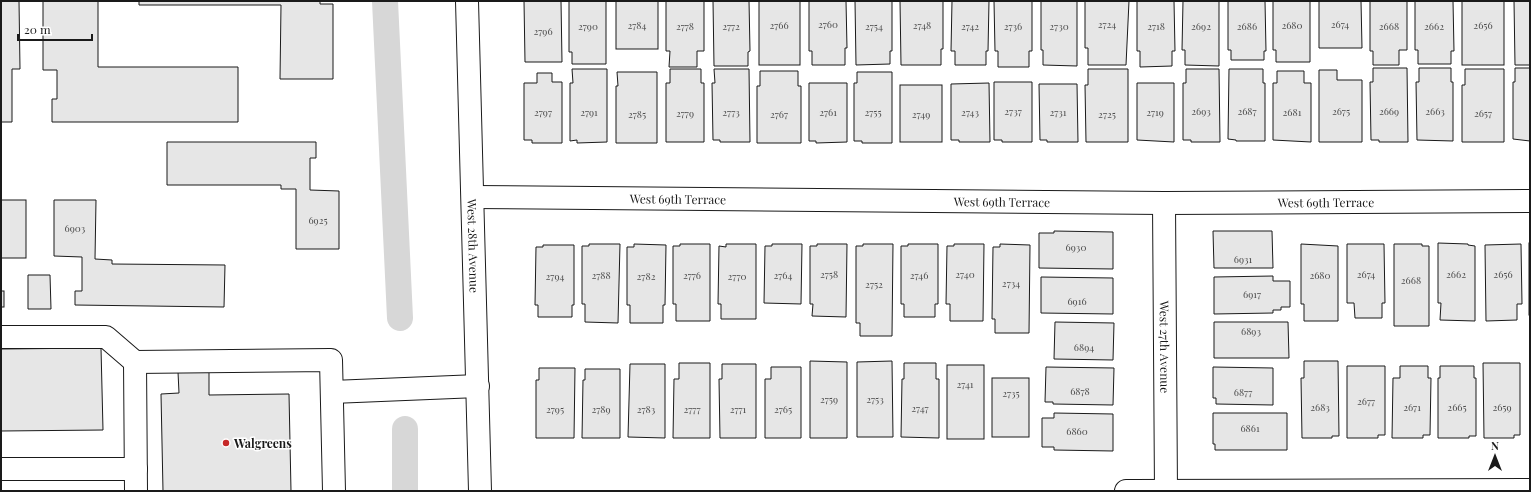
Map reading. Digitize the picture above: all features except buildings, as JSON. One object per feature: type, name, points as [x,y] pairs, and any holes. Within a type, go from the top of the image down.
[{"type":"street","name":"West 28th Avenue","points":[[467,1],[474,197],[480,491]]},
{"type":"street","name":"West 69th Terrace","points":[[474,197],[1164,203],[1530,201]]},
{"type":"street","name":"West 27th Avenue","points":[[1164,203],[1166,491]]},
{"type":"street","points":[[1,338],[106,337],[135,362],[331,360],[334,491]]},
{"type":"street","points":[[135,362],[136,491]]},
{"type":"street","points":[[332,392],[478,386]]},
{"type":"street","points":[[1,469],[136,469]]},
{"type":"street","points":[[1126,491],[1530,490]]},
{"type":"waterway","points":[[385,1],[400,318]]},
{"type":"waterway","points":[[405,429],[405,491]]},
{"type":"place","name":"Walgreens","points":[[226,443]]}]
